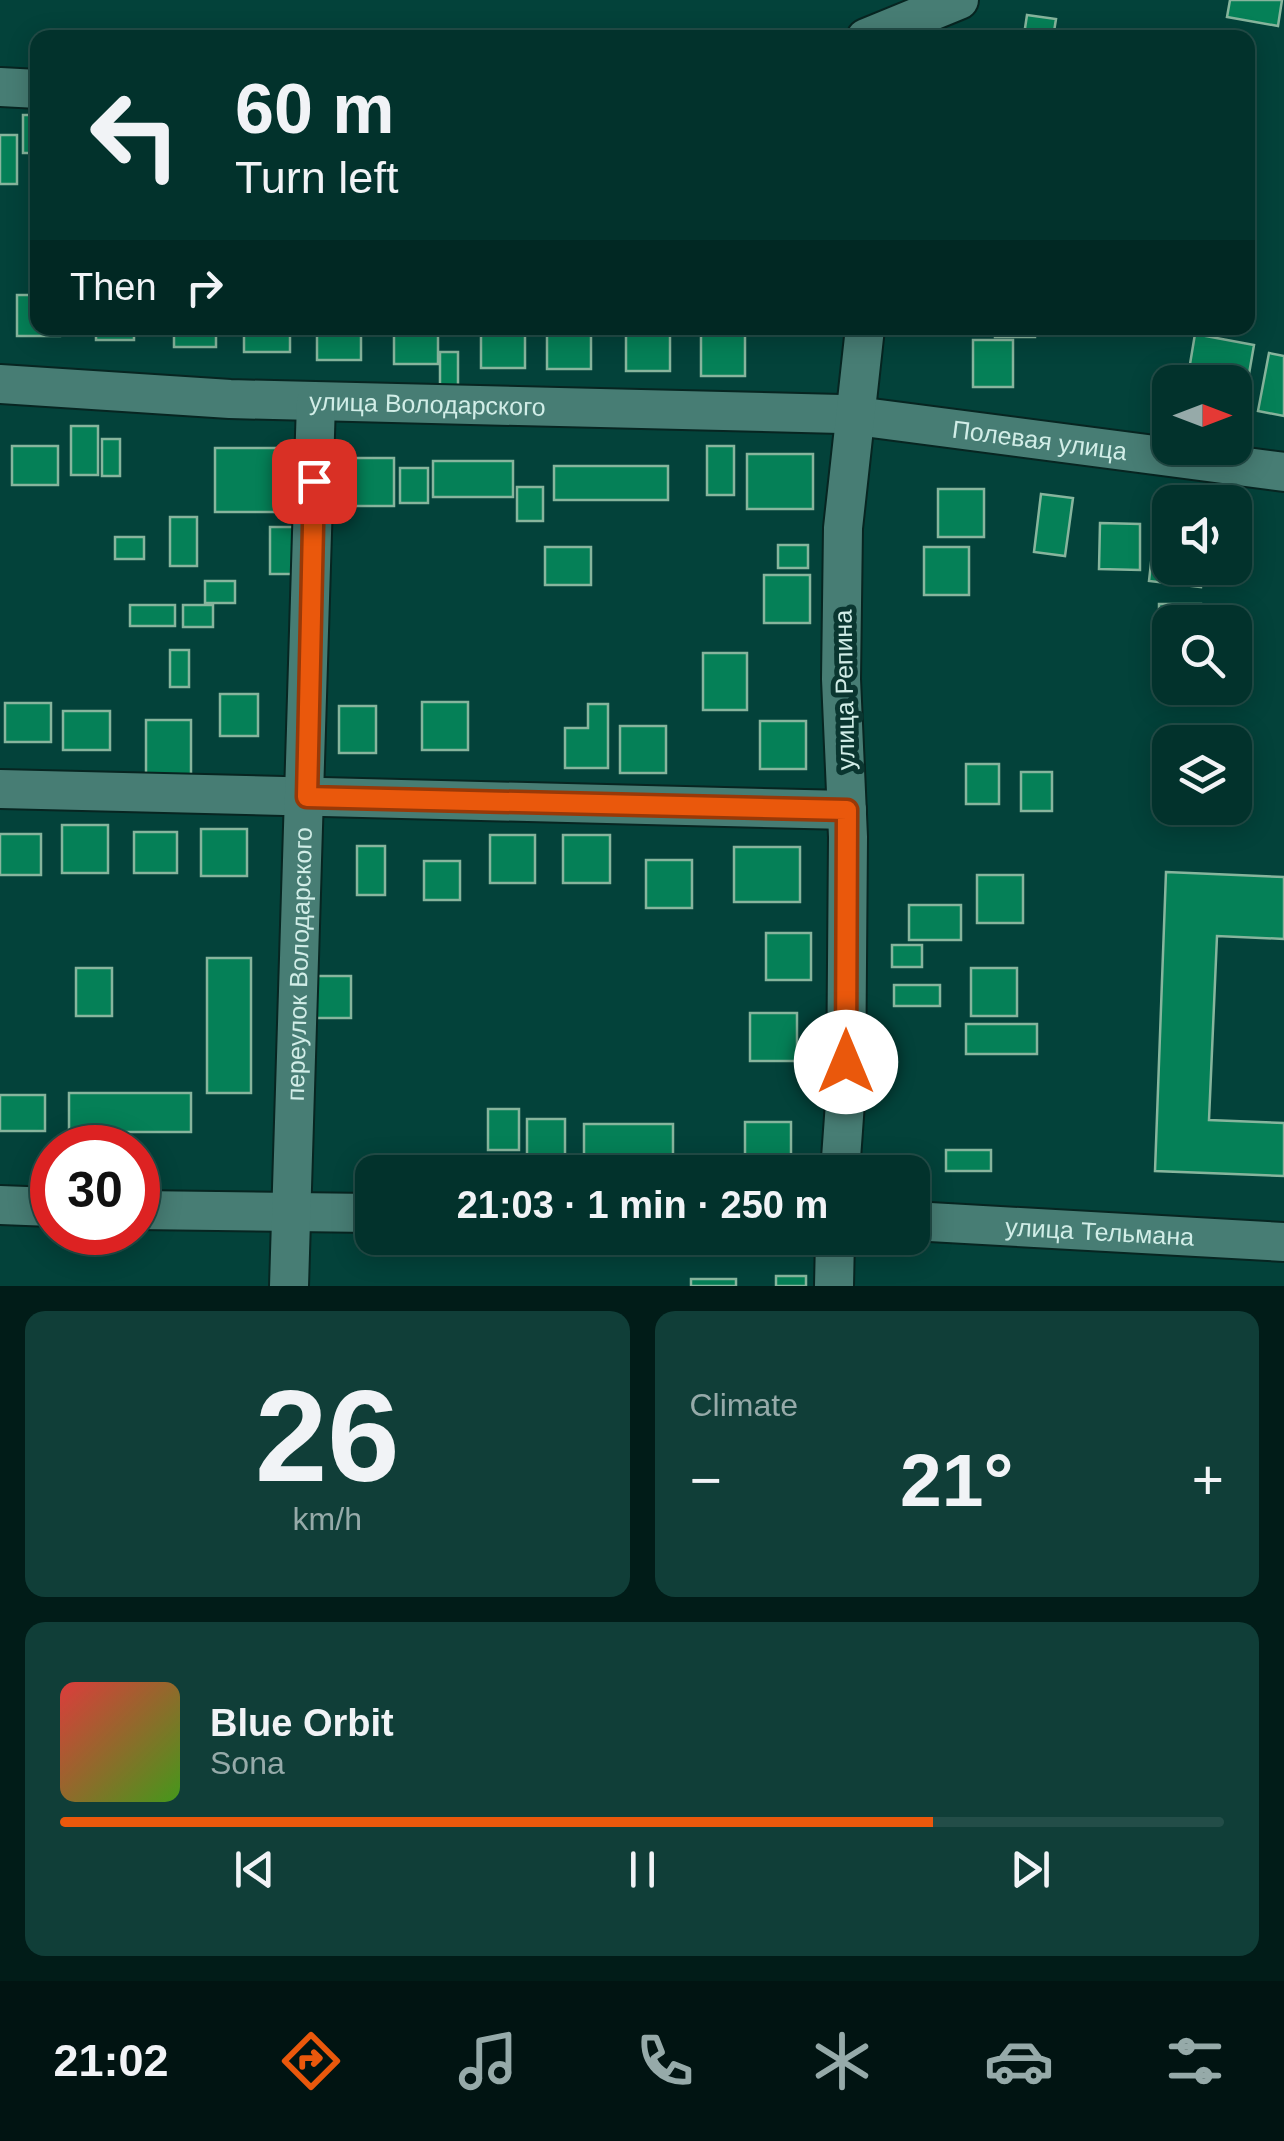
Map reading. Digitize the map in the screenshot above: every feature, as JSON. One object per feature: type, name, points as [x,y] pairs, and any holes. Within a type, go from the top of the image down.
[{"type":"street","points":[[891,30],[935,16]]},
{"type":"street","points":[[0,87],[30,88]]},
{"type":"street","name":"улица Репина","points":[[841,1155],[846,1088],[847,810],[841,679],[843,528],[864,335]]},
{"type":"street","name":"улица Володарского","points":[[0,384],[316,402],[854,416]]},
{"type":"street","name":"переулок Володарского","points":[[289,1286],[307,797],[316,402]]},
{"type":"street","name":"Полевая улица","points":[[854,416],[1284,472]]},
{"type":"street","points":[[0,790],[847,810]]},
{"type":"street","points":[[0,1205],[30,1206]]},
{"type":"street","points":[[160,1210],[355,1213]]},
{"type":"street","name":"улица Тельмана","points":[[930,1222],[1284,1242]]},
{"type":"street","points":[[834,1286],[835,1255]]},
{"type":"building","points":[[1230,0],[1282,0],[1278,26],[1227,17]]},
{"type":"building","points":[[1027,15],[1056,19],[1054,30],[1025,30]]},
{"type":"building","points":[[23,115],[30,115],[30,153],[23,153]]},
{"type":"building","points":[[0,135],[17,135],[17,184],[0,184]]},
{"type":"building","points":[[17,295],[30,295],[30,335],[60,335],[60,336],[17,336]]},
{"type":"building","points":[[96,335],[134,335],[134,340],[96,340]]},
{"type":"building","points":[[174,335],[216,335],[216,347],[174,347]]},
{"type":"building","points":[[244,335],[290,335],[290,352],[244,352]]},
{"type":"building","points":[[317,335],[361,335],[361,360],[317,360]]},
{"type":"building","points":[[394,335],[438,335],[438,364],[394,364]]},
{"type":"building","points":[[481,335],[525,335],[525,368],[481,368]]},
{"type":"building","points":[[547,335],[591,335],[591,369],[547,369]]},
{"type":"building","points":[[626,335],[670,335],[670,371],[626,371]]},
{"type":"building","points":[[701,335],[745,335],[745,376],[701,376]]},
{"type":"building","points":[[995,335],[1035,335],[1035,337]]},
{"type":"building","points":[[1195,335],[1254,345],[1251,365],[1190,365]]},
{"type":"building","points":[[973,340],[1013,340],[1013,387],[973,387]]},
{"type":"building","points":[[440,352],[458,352],[458,390],[440,390]]},
{"type":"building","points":[[1269,353],[1284,356],[1284,416],[1258,411]]},
{"type":"building","points":[[71,426],[98,426],[98,475],[71,475]]},
{"type":"building","points":[[102,439],[120,439],[120,476],[102,476]]},
{"type":"building","points":[[12,446],[58,446],[58,485],[12,485]]},
{"type":"building","points":[[707,446],[734,446],[734,495],[707,495]]},
{"type":"building","points":[[215,448],[284,448],[284,512],[215,512]]},
{"type":"building","points":[[747,454],[813,454],[813,509],[747,509]]},
{"type":"building","points":[[349,458],[394,458],[394,506],[349,506]]},
{"type":"building","points":[[433,461],[513,461],[513,497],[433,497]]},
{"type":"building","points":[[554,466],[668,466],[668,500],[554,500]]},
{"type":"building","points":[[400,468],[428,468],[428,503],[400,503]]},
{"type":"building","points":[[517,487],[543,487],[543,521],[517,521]]},
{"type":"building","points":[[938,489],[984,489],[984,537],[938,537]]},
{"type":"building","points":[[1041,494],[1073,498],[1065,556],[1034,552]]},
{"type":"building","points":[[170,517],[197,517],[197,566],[170,566]]},
{"type":"building","points":[[1100,523],[1140,524],[1140,570],[1099,569]]},
{"type":"building","points":[[270,527],[297,527],[297,574],[270,574]]},
{"type":"building","points":[[115,537],[144,537],[144,559],[115,559]]},
{"type":"building","points":[[778,545],[808,545],[808,568],[778,568]]},
{"type":"building","points":[[545,547],[591,547],[591,585],[545,585]]},
{"type":"building","points":[[924,547],[969,547],[969,595],[924,595]]},
{"type":"building","points":[[764,575],[810,575],[810,623],[764,623]]},
{"type":"building","points":[[205,581],[235,581],[235,603],[205,603]]},
{"type":"building","points":[[130,605],[175,605],[175,626],[130,626]]},
{"type":"building","points":[[183,605],[213,605],[213,627],[183,627]]},
{"type":"building","points":[[170,650],[189,650],[189,687],[170,687]]},
{"type":"building","points":[[703,653],[747,653],[747,710],[703,710]]},
{"type":"building","points":[[220,694],[258,694],[258,736],[220,736]]},
{"type":"building","points":[[422,702],[468,702],[468,750],[422,750]]},
{"type":"building","points":[[5,703],[51,703],[51,742],[5,742]]},
{"type":"building","points":[[588,704],[608,704],[608,768],[565,768],[565,728],[588,728]]},
{"type":"building","points":[[339,706],[376,706],[376,753],[339,753]]},
{"type":"building","points":[[63,711],[110,711],[110,750],[63,750]]},
{"type":"building","points":[[146,720],[191,720],[191,777],[146,777]]},
{"type":"building","points":[[760,721],[806,721],[806,769],[760,769]]},
{"type":"building","points":[[620,726],[666,726],[666,773],[620,773]]},
{"type":"building","points":[[966,764],[999,764],[999,804],[966,804]]},
{"type":"building","points":[[1021,772],[1052,772],[1052,811],[1021,811]]},
{"type":"building","points":[[62,825],[108,825],[108,873],[62,873]]},
{"type":"building","points":[[201,829],[247,829],[247,876],[201,876]]},
{"type":"building","points":[[134,832],[177,832],[177,873],[134,873]]},
{"type":"building","points":[[0,834],[41,834],[41,875],[0,875]]},
{"type":"building","points":[[490,835],[535,835],[535,883],[490,883]]},
{"type":"building","points":[[563,835],[610,835],[610,883],[563,883]]},
{"type":"building","points":[[357,846],[385,846],[385,895],[357,895]]},
{"type":"building","points":[[734,847],[800,847],[800,902],[734,902]]},
{"type":"building","points":[[646,860],[692,860],[692,908],[646,908]]},
{"type":"building","points":[[424,861],[460,861],[460,900],[424,900]]},
{"type":"building","points":[[1166,872],[1284,877],[1284,939],[1217,936],[1209,1120],[1284,1123],[1284,1176],[1155,1171]]},
{"type":"building","points":[[977,875],[1023,875],[1023,923],[977,923]]},
{"type":"building","points":[[909,905],[961,905],[961,940],[909,940]]},
{"type":"building","points":[[766,933],[811,933],[811,980],[766,980]]},
{"type":"building","points":[[892,945],[922,945],[922,967],[892,967]]},
{"type":"building","points":[[207,958],[251,958],[251,1093],[207,1093]]},
{"type":"building","points":[[76,968],[112,968],[112,1016],[76,1016]]},
{"type":"building","points":[[971,968],[1017,968],[1017,1016],[971,1016]]},
{"type":"building","points":[[312,976],[351,976],[351,1018],[312,1018]]},
{"type":"building","points":[[894,985],[940,985],[940,1006],[894,1006]]},
{"type":"building","points":[[750,1013],[797,1013],[797,1061],[750,1061]]},
{"type":"building","points":[[966,1024],[1037,1024],[1037,1054],[966,1054]]},
{"type":"building","points":[[69,1093],[191,1093],[191,1132],[160,1132],[160,1125],[69,1125]]},
{"type":"building","points":[[0,1095],[45,1095],[45,1125],[30,1125],[30,1131],[0,1131]]},
{"type":"building","points":[[488,1109],[519,1109],[519,1150],[488,1150]]},
{"type":"building","points":[[527,1119],[565,1119],[565,1155],[527,1155]]},
{"type":"building","points":[[745,1122],[791,1122],[791,1155],[745,1155]]},
{"type":"building","points":[[584,1124],[673,1124],[673,1155],[584,1155]]},
{"type":"building","points":[[946,1150],[991,1150],[991,1171],[946,1171]]},
{"type":"building","points":[[776,1276],[806,1276],[806,1286],[776,1286]]},
{"type":"building","points":[[691,1279],[736,1279],[736,1286],[691,1286]]},
{"type":"route","points":[[314,481],[307,797],[847,810],[846,1062]]}]
